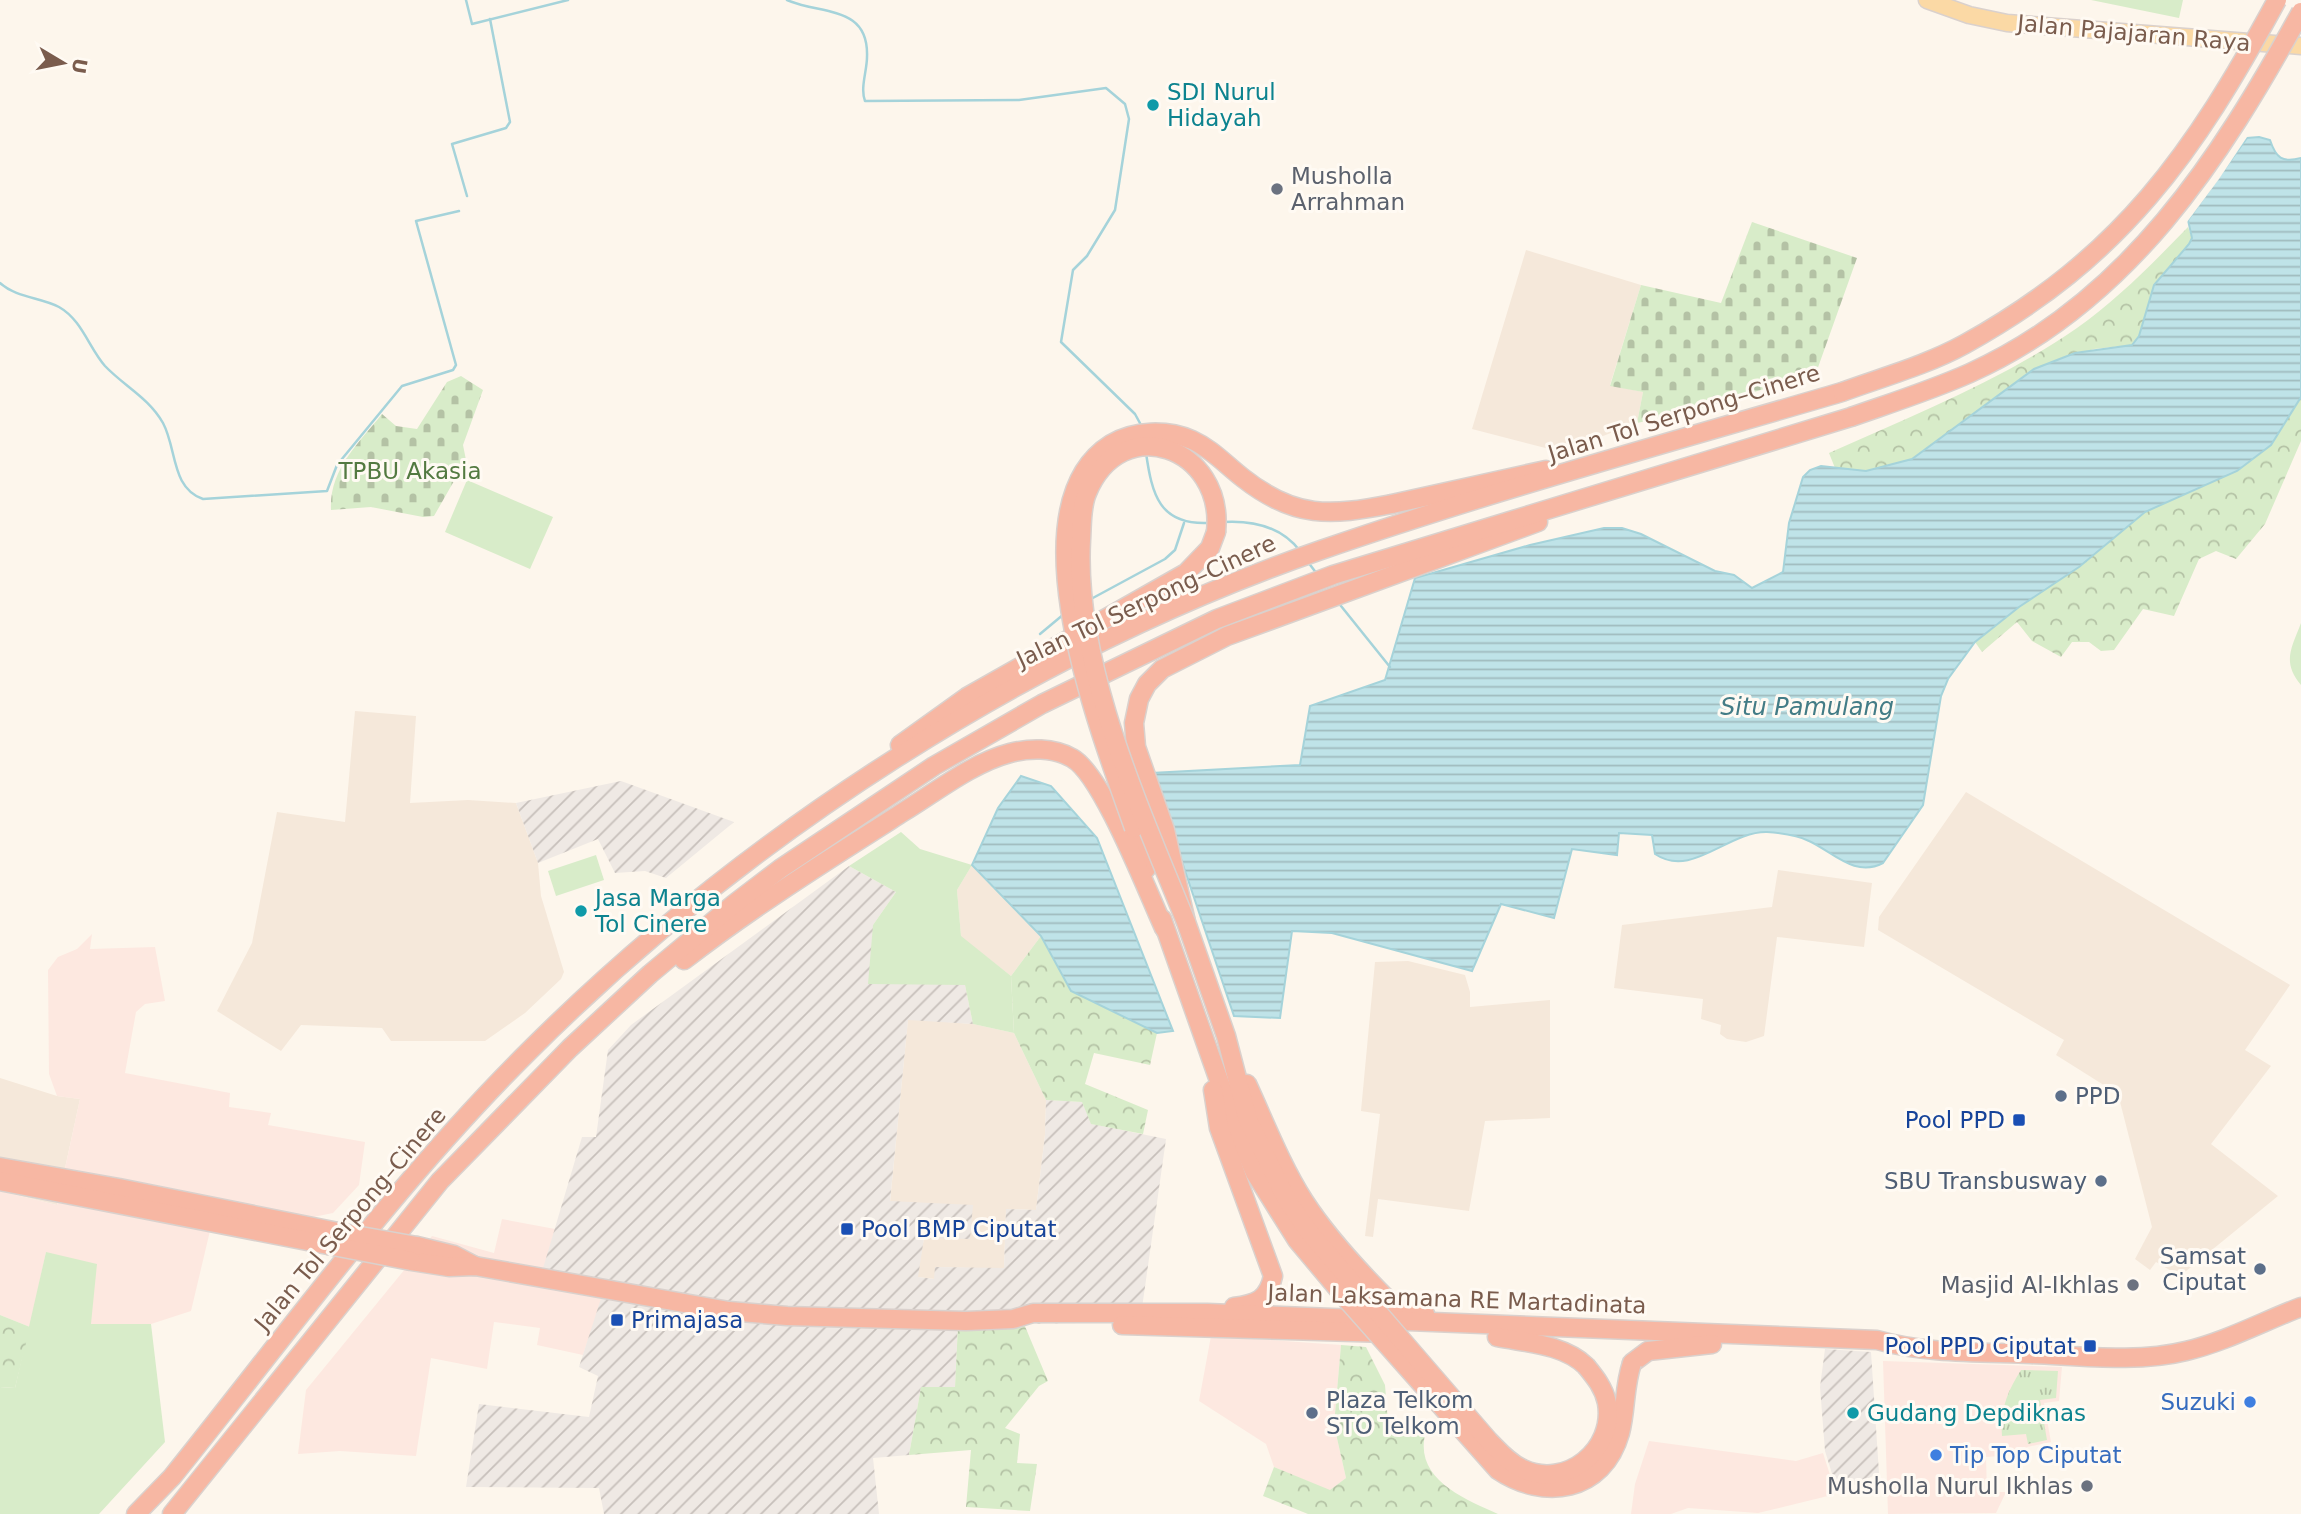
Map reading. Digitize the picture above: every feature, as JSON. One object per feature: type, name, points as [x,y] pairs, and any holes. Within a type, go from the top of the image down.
[{"type":"highway","name":"Jalan Tol Serpong–Cinere","points":[[136,1514],[172,1477],[419,1167],[525,1054],[631,956],[718,882],[833,801],[1028,681],[1175,610],[1318,551],[1842,392],[1963,345],[2026,307],[2123,229],[2197,137],[2277,0]]},
{"type":"highway","name":"Jalan Tol Serpong–Cinere","points":[[172,1514],[440,1181],[570,1048],[650,974],[780,869],[934,766],[1042,704],[1206,624],[1307,595],[1333,575],[1851,417],[1972,372],[2037,336],[2135,255],[2182,203],[2220,152],[2301,12]]},
{"type":"highway","points":[[1628,455],[1505,477],[1392,504],[1320,514],[1289,508],[1263,494],[1217,456],[1192,440],[1162,433],[1121,438],[1102,450],[1086,467],[1074,490],[1069,517],[1068,596],[1073,631],[1095,717],[1164,928],[1255,1173],[1297,1240],[1349,1302],[1497,1470],[1515,1482],[1533,1488],[1552,1490],[1569,1487],[1597,1471],[1608,1459],[1620,1431],[1626,1379],[1632,1363],[1648,1351],[1713,1344]]},
{"type":"highway","points":[[833,801],[911,737],[967,697],[1186,573],[1205,555],[1216,532],[1218,512],[1212,490],[1201,470],[1184,455],[1163,447],[1144,446],[1126,450],[1109,461],[1086,495],[1080,554],[1082,593],[1094,667],[1146,823],[1186,922],[1226,1035],[1281,1159],[1303,1200],[1352,1263],[1389,1301],[1402,1308],[1498,1331],[1554,1348],[1577,1358],[1586,1366],[1599,1382],[1608,1415],[1602,1439],[1587,1460],[1575,1468],[1551,1475],[1536,1474],[1507,1459],[1369,1303],[1309,1232],[1268,1167],[1248,1120],[1226,1035]]},
{"type":"highway","points":[[1186,922],[1166,830],[1136,747],[1134,723],[1139,699],[1147,684],[1162,668],[1307,595],[1348,590],[1477,546],[1642,480]]},
{"type":"highway","points":[[570,1048],[771,896],[962,775],[1008,753],[1031,749],[1049,750],[1071,757],[1088,770],[1102,792],[1164,928]]},
{"type":"highway","points":[[1205,1043],[1219,1128],[1273,1276],[1265,1297],[1255,1304],[1207,1313]]},
{"type":"highway","points":[[0,1160],[155,1186],[176,1200]]},
{"type":"highway","name":"Jalan Laksamana RE Martadinata","points":[[0,1167],[176,1200],[333,1239],[414,1253],[449,1268],[475,1266],[729,1311],[854,1319],[1013,1319],[1031,1323],[1877,1340],[1898,1346]]},
{"type":"highway","name":"Jalan Laksamana RE Martadinata","points":[[0,1181],[294,1230]]},
{"type":"highway","points":[[0,1190],[70,1203],[108,1201]]},
{"type":"highway","name":"Jalan Laksamana RE Martadinata","points":[[1013,1319],[1033,1313],[1207,1313],[1713,1344],[1875,1349],[1898,1346],[2055,1355],[2168,1355],[2189,1351],[2301,1307]]},
{"type":"main road","name":"Jalan Pajajaran Raya","points":[[1927,0],[1969,15],[2007,23],[2301,46]]},
{"type":"shaded area","points":[[1526,250],[1641,285],[1610,385],[1643,392],[1637,423],[1561,452],[1472,429]]},
{"type":"shaded area","points":[[355,711],[416,716],[410,803],[468,800],[516,803],[538,863],[541,896],[564,972],[561,979],[525,1013],[485,1041],[391,1041],[382,1028],[301,1025],[281,1051],[217,1011],[252,943],[277,812],[345,822]]},
{"type":"shaded area","points":[[621,781],[734,822],[666,878],[645,871],[615,873],[598,839],[538,863],[516,803]]},
{"type":"shaded area","points":[[1966,792],[2290,985],[2245,1050],[2271,1066],[2211,1144],[2278,1196],[2180,1276],[2156,1262],[2150,1270],[2135,1259],[2152,1227],[2118,1094],[2056,1055],[2064,1040],[1878,930],[1879,917]]},
{"type":"shaded area","points":[[972,865],[1041,936],[1011,976],[961,937],[957,890]]},
{"type":"shaded area","points":[[849,866],[896,892],[873,925],[965,985],[973,1024],[908,1020],[890,1201],[973,1205],[970,1239],[924,1238],[918,1277],[934,1279],[935,1267],[1004,1268],[1006,1209],[1036,1210],[1045,1135],[1046,1100],[1082,1102],[1092,1124],[1166,1139],[1140,1322],[958,1325],[955,1387],[921,1387],[909,1455],[873,1458],[879,1514],[604,1514],[599,1488],[466,1487],[479,1404],[589,1417],[598,1376],[579,1367],[604,1289],[541,1275],[582,1137],[596,1137],[608,1050],[631,1025]]},
{"type":"shaded area","points":[[1778,870],[1872,883],[1864,947],[1777,937],[1764,1036],[1746,1042],[1727,1039],[1720,1034],[1721,1025],[1701,1019],[1703,999],[1614,988],[1622,925],[1772,907]]},
{"type":"shaded area","points":[[92,934],[90,949],[155,947],[165,1001],[145,1004],[136,1012],[125,1073],[230,1093],[229,1107],[271,1113],[268,1125],[365,1142],[359,1185],[333,1213],[274,1225],[214,1214],[191,1311],[151,1324],[91,1324],[46,1252],[30,1327],[0,1315],[0,1191],[57,1205],[80,1099],[57,1096],[49,1074],[48,970],[58,957],[77,949]]},
{"type":"shaded area","points":[[1408,961],[1465,975],[1470,992],[1470,1007],[1550,1000],[1550,1118],[1485,1121],[1469,1211],[1378,1199],[1373,1237],[1365,1236],[1380,1114],[1361,1111],[1375,962]]},
{"type":"shaded area","points":[[908,1019],[973,1024],[1014,1033],[1046,1100],[1045,1135],[1036,1210],[1006,1209],[1004,1269],[936,1267],[935,1279],[917,1277],[924,1238],[890,1202]]},
{"type":"shaded area","points":[[0,1078],[57,1096],[80,1099],[57,1205],[0,1191]]},
{"type":"shaded area","points":[[502,1219],[555,1229],[542,1275],[605,1289],[583,1355],[537,1345],[540,1328],[494,1322],[487,1369],[431,1358],[416,1456],[340,1451],[298,1454],[306,1390],[432,1236],[494,1253]]},
{"type":"shaded area","points":[[1211,1336],[1341,1345],[1334,1425],[1346,1478],[1330,1491],[1274,1467],[1266,1444],[1199,1401]]},
{"type":"shaded area","name":"Gudang Depdiknas","points":[[1825,1349],[1871,1352],[1879,1473],[1838,1493],[1825,1451],[1820,1387]]},
{"type":"shaded area","points":[[1883,1361],[2062,1367],[2059,1401],[2044,1403],[2051,1442],[2027,1447],[2028,1454],[1986,1457],[1987,1492],[2006,1492],[1996,1513],[1888,1514]]},
{"type":"shaded area","points":[[1649,1441],[1796,1461],[1823,1453],[1836,1494],[1758,1513],[1688,1508],[1671,1514],[1631,1514],[1635,1484]]},
{"type":"green space","points":[[2091,0],[2183,0],[2179,18]]},
{"type":"green space","points":[[1752,222],[1857,258],[1816,373],[1693,411],[1637,423],[1643,392],[1610,386],[1641,285],[1721,303]]},
{"type":"green space","points":[[2188,227],[2192,238],[2154,285],[2139,336],[2132,345],[2094,349],[2034,369],[1912,459],[1866,471],[1835,468],[1829,453],[1987,381],[2077,328],[2121,293]]},
{"type":"green space","name":"TPBU Akasia","points":[[461,376],[483,390],[463,445],[466,460],[434,516],[423,517],[371,507],[331,510],[335,482],[340,470],[382,414],[396,426],[417,429],[447,382]]},
{"type":"green space","points":[[2301,397],[2301,441],[2265,524],[2236,559],[2216,551],[2199,559],[2174,616],[2143,609],[2114,650],[2101,651],[2089,642],[2072,642],[2061,657],[2032,641],[2017,622],[1982,652],[1975,642],[2019,607],[2079,567],[2145,512],[2237,471]]},
{"type":"green space","points":[[467,480],[553,517],[530,569],[445,532]]},
{"type":"green space","points":[[2301,623],[2301,685],[2292,669],[2290,655]]},
{"type":"green space","points":[[901,832],[920,849],[972,865],[957,890],[961,936],[1011,976],[1014,1033],[973,1024],[965,985],[868,984],[873,925],[896,892],[849,866]]},
{"type":"green space","points":[[596,855],[604,880],[556,896],[548,871]]},
{"type":"green space","points":[[1041,936],[1071,991],[1157,1033],[1150,1065],[1094,1053],[1085,1084],[1148,1110],[1143,1134],[1091,1124],[1082,1102],[1046,1100],[1014,1033],[1011,976]]},
{"type":"green space","points":[[46,1252],[97,1264],[91,1324],[151,1324],[165,1442],[99,1514],[0,1514],[0,1387],[15,1388]]},
{"type":"green space","points":[[0,1315],[30,1327],[15,1388],[0,1387]]},
{"type":"green space","points":[[1024,1324],[1048,1381],[1039,1386],[1005,1428],[1020,1434],[1017,1463],[1037,1464],[1030,1511],[966,1507],[971,1450],[909,1455],[921,1387],[955,1387],[958,1325]]},
{"type":"green space","points":[[1341,1345],[1366,1347],[1385,1385],[1388,1422],[1425,1435],[1427,1464],[1435,1475],[1457,1494],[1498,1514],[1308,1514],[1263,1496],[1274,1467],[1330,1490],[1346,1478],[1334,1425]]},
{"type":"green space","points":[[2021,1370],[2058,1371],[2056,1398],[2040,1400],[2047,1440],[2028,1444],[2026,1434],[2002,1436],[2002,1418],[2006,1402]]},
{"type":"water","name":"Situ Pamulang","points":[[2247,138],[2270,140],[2281,158],[2301,158],[2301,397],[2271,445],[2237,471],[2145,512],[2079,567],[2019,607],[1975,642],[1948,679],[1941,696],[1923,805],[1883,863],[1873,867],[1854,866],[1804,839],[1767,832],[1738,839],[1696,858],[1669,860],[1655,854],[1652,835],[1619,833],[1617,855],[1572,849],[1554,918],[1501,904],[1472,971],[1332,933],[1292,931],[1280,1018],[1234,1016],[1152,773],[1300,765],[1310,706],[1385,680],[1415,578],[1530,545],[1604,528],[1622,528],[1641,534],[1715,571],[1734,575],[1752,588],[1783,572],[1789,523],[1803,477],[1810,470],[1821,466],[1866,471],[1912,459],[2034,369],[2075,353],[2132,345],[2139,336],[2154,285],[2192,238],[2188,220]]},
{"type":"water","points":[[1021,776],[1051,786],[1097,838],[1173,1031],[1157,1033],[1071,991],[1041,936],[972,865],[998,808]]},
{"type":"pier","points":[[2249,134],[2184,226],[2185,218],[2210,182],[2245,135]]},
{"type":"waterway","points":[[466,0],[472,24],[568,0]]},
{"type":"waterway","points":[[787,0],[841,15],[860,28],[866,40],[867,57],[863,85],[865,101],[1019,100],[1106,88],[1125,104],[1129,119],[1115,210],[1087,256],[1073,270],[1061,342],[1135,414],[1141,425]]},
{"type":"waterway","points":[[467,196],[452,144],[506,128],[510,122],[490,19]]},
{"type":"waterway","points":[[0,283],[21,295],[59,307],[74,319],[105,366],[144,399],[157,414],[167,433],[180,477],[193,494],[203,499],[327,491],[337,465],[402,386],[453,370],[456,365],[416,221],[459,211]]},
{"type":"waterway","points":[[1146,453],[1155,494],[1168,513],[1178,519],[1208,523]]},
{"type":"waterway","points":[[1222,522],[1265,526],[1284,536],[1300,551]]},
{"type":"waterway","points":[[1091,599],[1165,559],[1175,550],[1184,523]]},
{"type":"waterway","points":[[1308,562],[1317,574]]},
{"type":"waterway","points":[[1337,601],[1390,667]]},
{"type":"waterway","points":[[1040,634],[1064,614]]},
{"type":"place","name":"SDI Nurul Hidayah","points":[[1153,105]]},
{"type":"place","name":"Musholla Arrahman","points":[[1277,189]]},
{"type":"place","name":"Jasa Marga Tol Cinere","points":[[581,911]]},
{"type":"place","name":"PPD","points":[[2061,1096]]},
{"type":"place","name":"Pool PPD","points":[[2019,1120]]},
{"type":"place","name":"SBU Transbusway","points":[[2101,1181]]},
{"type":"place","name":"Pool BMP Ciputat","points":[[847,1229]]},
{"type":"place","name":"Samsat Ciputat","points":[[2260,1269]]},
{"type":"place","name":"Masjid Al-Ikhlas","points":[[2133,1285]]},
{"type":"place","name":"Primajasa","points":[[617,1320]]},
{"type":"place","name":"Pool PPD Ciputat","points":[[2090,1346]]},
{"type":"place","name":"Suzuki","points":[[2250,1402]]},
{"type":"place","name":"Plaza Telkom STO Telkom","points":[[1312,1413]]},
{"type":"place","name":"Gudang Depdiknas","points":[[1853,1413]]},
{"type":"place","name":"Tip Top Ciputat","points":[[1936,1455]]},
{"type":"place","name":"Musholla Nurul Ikhlas","points":[[2087,1486]]}]
